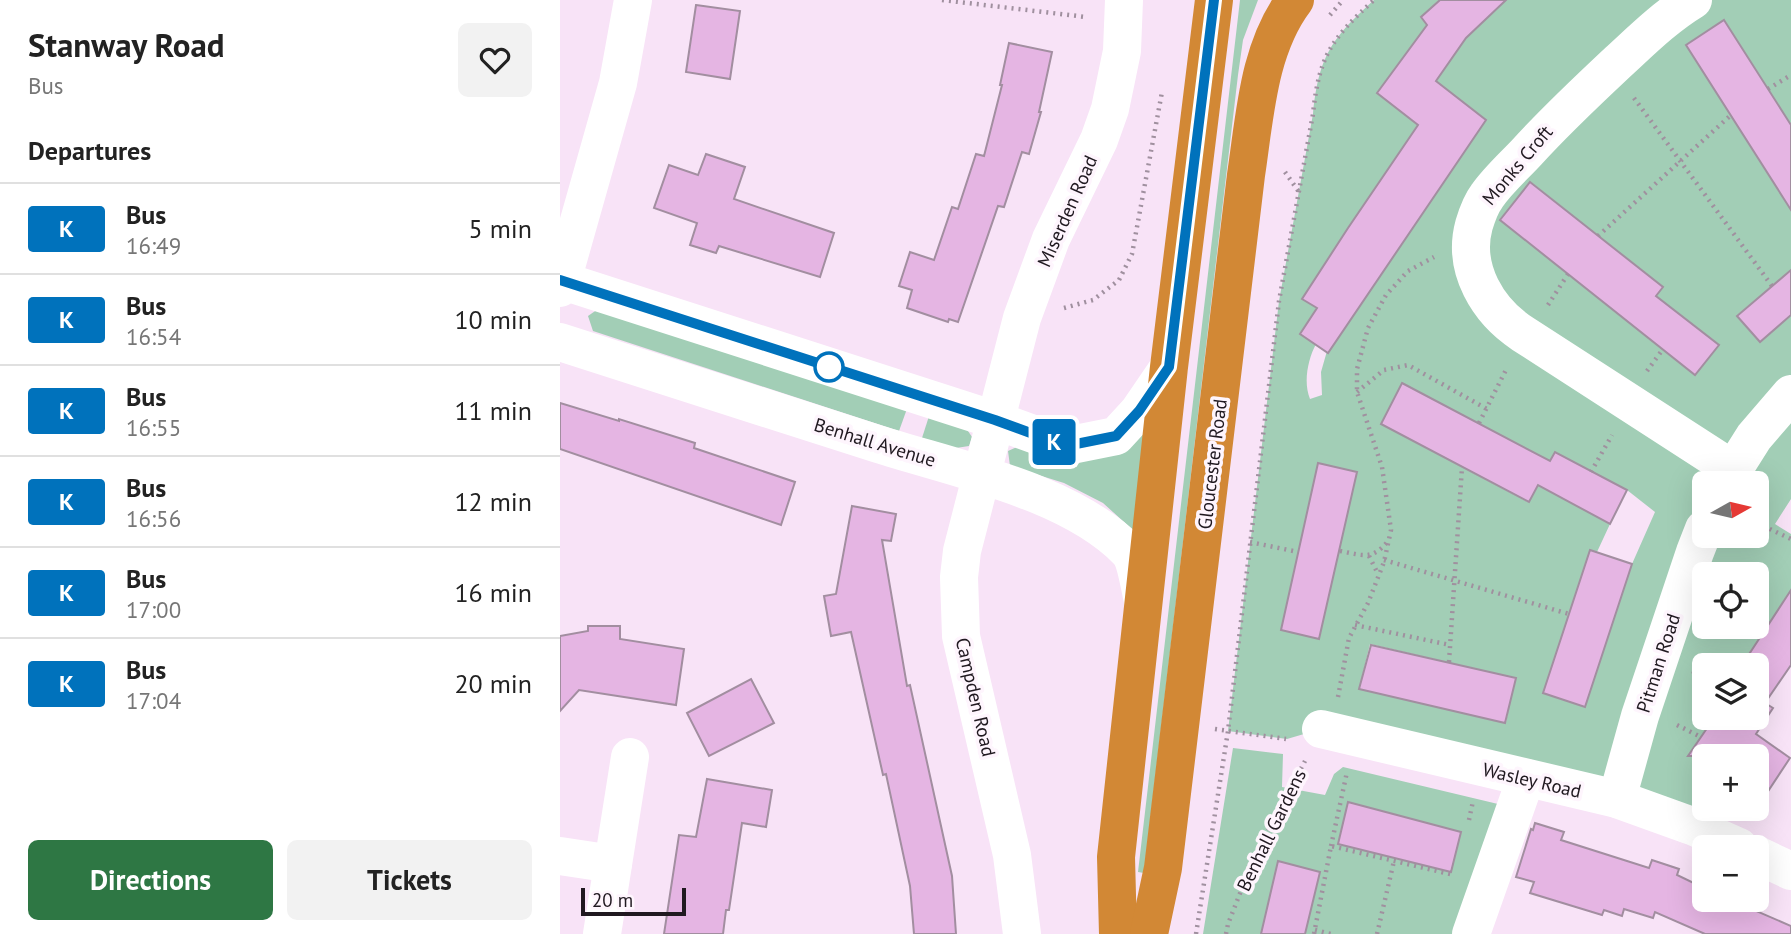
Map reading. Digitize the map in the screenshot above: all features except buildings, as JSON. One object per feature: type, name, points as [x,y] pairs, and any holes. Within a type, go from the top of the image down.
[{"type":"highway","points":[[1118,934],[1116,857],[1169,367],[1214,0]]},
{"type":"highway","name":"Gloucester Road","points":[[1149,934],[1163,868],[1252,134],[1269,51],[1285,13],[1295,0]]},
{"type":"street","points":[[633,0],[618,83],[561,283],[995,420],[1066,446],[1116,436],[1139,411],[1169,367]]},
{"type":"street","name":"Monks Croft","points":[[1693,0],[1655,28],[1557,118],[1488,194],[1474,227],[1471,245],[1473,266],[1479,284],[1500,316],[1722,471]]},
{"type":"street","name":"Miserden Road","points":[[995,420],[1022,318],[1051,239],[1090,160],[1110,109],[1122,51],[1124,11]]},
{"type":"street","name":"Benhall Avenue","points":[[560,342],[902,452],[982,474],[1045,498],[1100,526],[1131,554],[1143,601]]},
{"type":"street","points":[[1732,471],[1754,437],[1791,394]]},
{"type":"street","name":"Campden Road","points":[[995,420],[962,551],[959,577],[961,635],[1012,855],[1022,934]]},
{"type":"street","name":"Pitman Road","points":[[1616,799],[1640,716],[1697,548]]},
{"type":"street","name":"Wasley Road","points":[[1335,732],[1616,799],[1712,835]]},
{"type":"street","points":[[602,934],[630,757]]},
{"type":"street","points":[[1471,934],[1525,778]]},
{"type":"street","points":[[560,856],[613,864]]},
{"type":"street","points":[[1769,861],[1791,871]]},
{"type":"path","points":[[942,0],[1124,11]]},
{"type":"path","points":[[1196,934],[1228,731],[1279,301],[1316,84],[1324,57],[1346,25],[1374,0]]},
{"type":"path","points":[[1768,89],[1791,75]]},
{"type":"path","points":[[1022,318],[1093,300],[1119,280],[1132,254],[1163,88]]},
{"type":"path","points":[[1634,98],[1772,286]]},
{"type":"path","points":[[1598,236],[1731,115]]},
{"type":"path","points":[[1284,170],[1299,192]]},
{"type":"path","points":[[1331,934],[1314,932],[1331,846],[1335,732],[1349,638],[1378,576],[1391,530],[1384,480],[1357,392],[1357,369],[1368,328],[1386,295],[1399,279],[1415,265],[1450,250],[1471,245]]},
{"type":"path","points":[[1479,424],[1524,334]]},
{"type":"path","points":[[1357,392],[1384,370],[1408,365],[1487,409]]},
{"type":"path","points":[[1448,662],[1462,467]]},
{"type":"path","points":[[1769,529],[1791,539]]},
{"type":"path","points":[[1340,551],[1369,556],[1378,552],[1389,541]]},
{"type":"path","points":[[1250,542],[1298,552]]},
{"type":"path","points":[[1369,556],[1378,576]]},
{"type":"path","points":[[1384,560],[1569,614]]},
{"type":"path","points":[[1355,625],[1450,645]]},
{"type":"path","points":[[1228,731],[1287,739],[1335,732]]},
{"type":"path","name":"Benhall Gardens","points":[[1226,934],[1255,855],[1335,732]]},
{"type":"path","points":[[1468,822],[1482,768]]},
{"type":"path","points":[[1331,846],[1455,876],[1458,862]]},
{"type":"path","points":[[1377,934],[1394,861]]},
{"type":"green space","points":[[1240,0],[1258,0],[1243,40],[1238,75],[1144,873],[1138,872]]},
{"type":"green space","points":[[1374,0],[1791,0],[1791,125],[1725,21],[1686,45],[1791,177],[1791,270],[1737,316],[1760,342],[1791,315],[1791,499],[1775,524],[1791,534],[1791,590],[1769,624],[1769,562],[1692,562],[1692,639],[1759,639],[1750,653],[1692,653],[1692,730],[1706,730],[1696,744],[1692,744],[1692,821],[1712,821],[1705,831],[1321,729],[1287,739],[1228,731],[1279,301],[1319,77],[1330,50],[1347,26]],"holes":[[[1402,148],[1466,150],[1327,351],[1321,372],[1322,395],[1310,399],[1307,371],[1316,344],[1300,333],[1317,308],[1303,299]],[[1531,182],[1662,287],[1656,296],[1718,345],[1695,375],[1501,221]],[[1402,384],[1550,461],[1555,453],[1627,490],[1655,512],[1632,564],[1584,707],[1543,693],[1590,550],[1597,552],[1610,524],[1538,485],[1528,502],[1381,424]],[[1318,463],[1357,472],[1319,639],[1281,630]],[[1370,644],[1515,678],[1506,722],[1359,689]]]},
{"type":"green space","points":[[601,307],[908,406],[899,431],[593,331],[588,316]]},
{"type":"green space","points":[[930,413],[964,425],[972,437],[969,446],[956,448],[922,438]]},
{"type":"green space","points":[[1145,433],[1134,531],[1103,503],[1064,483],[1010,466],[1008,451],[1019,446]]},
{"type":"green space","points":[[1233,748],[1283,754],[1282,787],[1325,795],[1334,774],[1343,767],[1498,804],[1463,934],[1203,934]]},
{"type":"bus line","name":"K","points":[[560,280],[995,420],[1066,446],[1116,436],[1139,411],[1169,367],[1214,0]]}]
